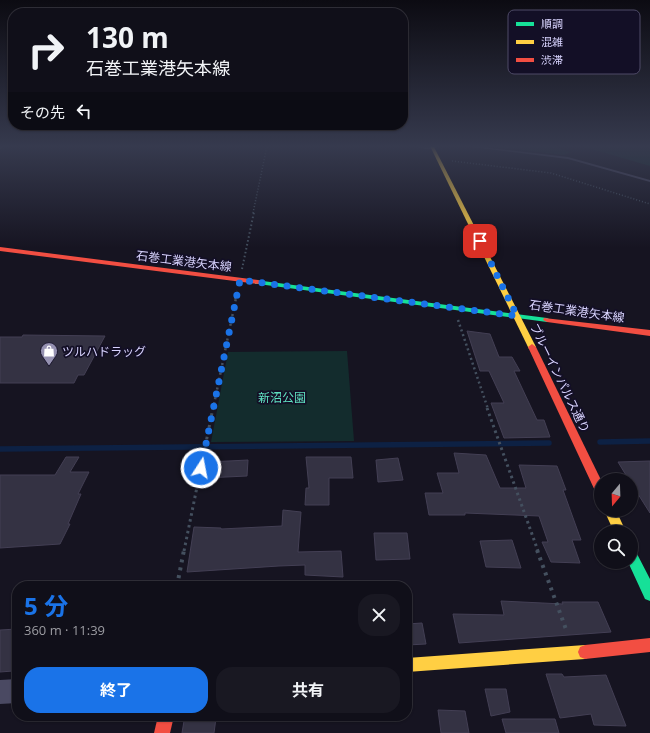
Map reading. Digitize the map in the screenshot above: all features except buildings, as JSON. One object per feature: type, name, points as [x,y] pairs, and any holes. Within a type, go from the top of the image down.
[{"type":"street","name":"ブルーインパルス通り","points":[[449,180],[517,316],[594,476]]},
{"type":"street","name":"石巻工業港矢本線","points":[[0,249],[650,333]]},
{"type":"street","points":[[638,569],[650,594]]},
{"type":"street","points":[[412,665],[575,653],[650,645]]},
{"type":"street","points":[[0,692],[12,691]]},
{"type":"street","points":[[162,733],[165,721]]},
{"type":"path","points":[[178,581],[261,180]]},
{"type":"path","points":[[573,180],[650,204]]},
{"type":"path","points":[[454,308],[496,437],[575,653]]},
{"type":"green space","name":"新沼公園","points":[[347,351],[354,441],[211,442],[228,352]]},
{"type":"waterway","points":[[600,442],[650,441]]},
{"type":"waterway","points":[[0,449],[549,443]]},
{"type":"traffic: fast","points":[[258,282],[547,320]]},
{"type":"traffic: fast","points":[[638,569],[650,594]]},
{"type":"traffic: slow","points":[[449,180],[532,347]]},
{"type":"traffic: slow","points":[[613,517],[617,525]]},
{"type":"traffic: slow","points":[[412,665],[585,652]]},
{"type":"traffic: jam","points":[[0,249],[258,282]]},
{"type":"traffic: jam","points":[[547,320],[650,333]]},
{"type":"traffic: jam","points":[[532,347],[594,476]]},
{"type":"traffic: jam","points":[[585,652],[650,645]]},
{"type":"traffic: jam","points":[[162,733],[165,721]]},
{"type":"place","name":"ツルハドラッグ","points":[[49,366]]},
{"type":"route","points":[[201,468],[240,280],[517,316],[480,241]]}]
